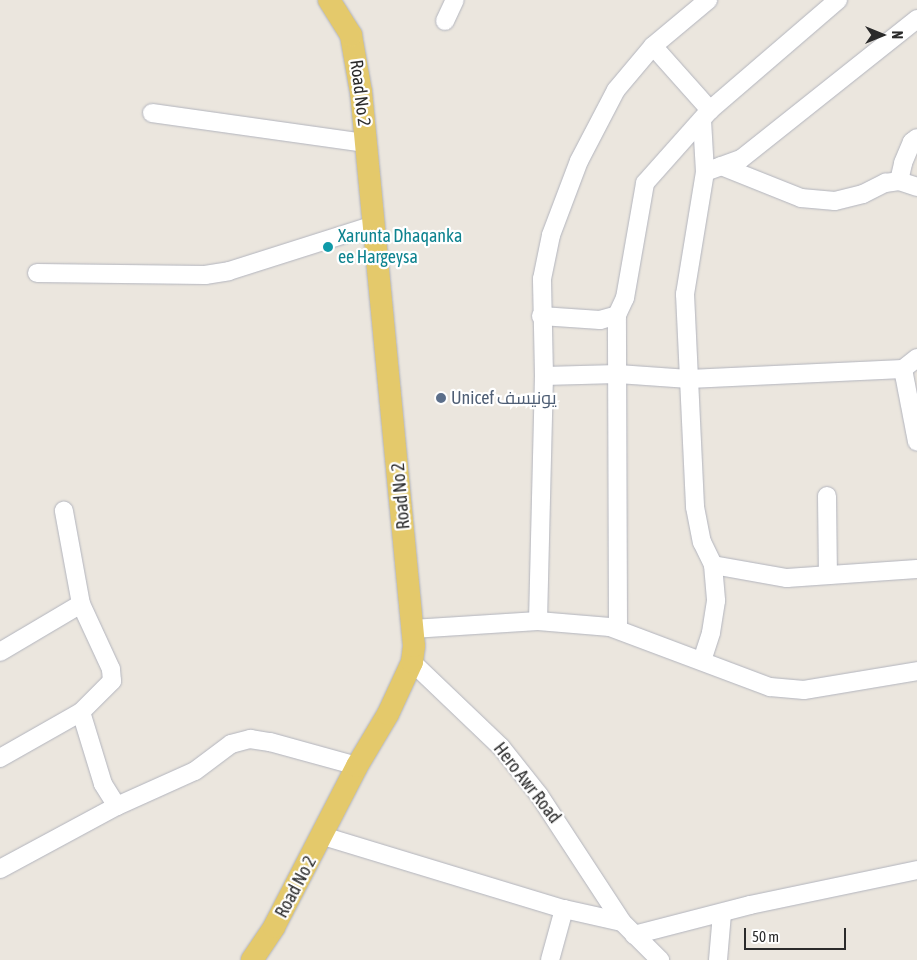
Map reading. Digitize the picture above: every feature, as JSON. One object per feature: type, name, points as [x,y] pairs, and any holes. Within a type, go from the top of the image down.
[{"type":"main road","name":"Road No 2","points":[[252,960],[274,927],[323,836],[357,766],[388,714],[412,662],[412,628],[366,143],[351,35],[329,0]]},
{"type":"street","points":[[445,21],[455,0]]},
{"type":"street","points":[[538,621],[544,376],[541,316],[542,279],[551,235],[579,161],[616,90],[653,46],[708,0]]},
{"type":"street","points":[[618,628],[617,315],[625,298],[645,183],[706,115],[838,0]]},
{"type":"street","points":[[713,169],[741,159],[917,19]]},
{"type":"street","points":[[653,46],[706,115],[713,169],[685,294],[695,507],[702,542],[713,565],[716,601],[711,634],[702,660]]},
{"type":"street","points":[[152,113],[366,143]]},
{"type":"street","points":[[899,182],[903,164],[912,142],[917,138]]},
{"type":"street","points":[[713,169],[801,198],[835,201],[863,194],[885,183],[899,182],[917,187]]},
{"type":"street","points":[[37,272],[205,275],[229,271],[374,225]]},
{"type":"street","points":[[541,316],[600,320],[617,315]]},
{"type":"street","points":[[544,376],[618,374],[689,379],[903,370],[917,358]]},
{"type":"street","points":[[903,370],[917,442]]},
{"type":"street","points":[[827,496],[828,575]]},
{"type":"street","points":[[0,758],[81,712],[112,681],[111,669],[81,604],[64,511]]},
{"type":"street","points":[[713,565],[787,578],[917,569]]},
{"type":"street","points":[[0,652],[81,604]]},
{"type":"street","points":[[412,628],[538,621],[618,628],[770,687],[804,690],[917,670]]},
{"type":"street","name":"Hero Awr Road","points":[[412,662],[501,747],[575,848],[622,922],[660,960]]},
{"type":"street","points":[[81,712],[103,784],[116,806]]},
{"type":"street","points":[[0,869],[116,806],[195,771],[231,744],[250,739],[357,766]]},
{"type":"street","points":[[323,836],[564,909],[622,922]]},
{"type":"street","points":[[634,936],[722,912],[917,870]]},
{"type":"street","points":[[550,960],[564,909]]},
{"type":"street","points":[[718,960],[721,946],[722,912]]},
{"type":"place","name":"Xarunta Dhaqanka ee Hargeysa","points":[[328,247]]},
{"type":"place","name":"Unicef يونيسف","points":[[441,398]]}]
